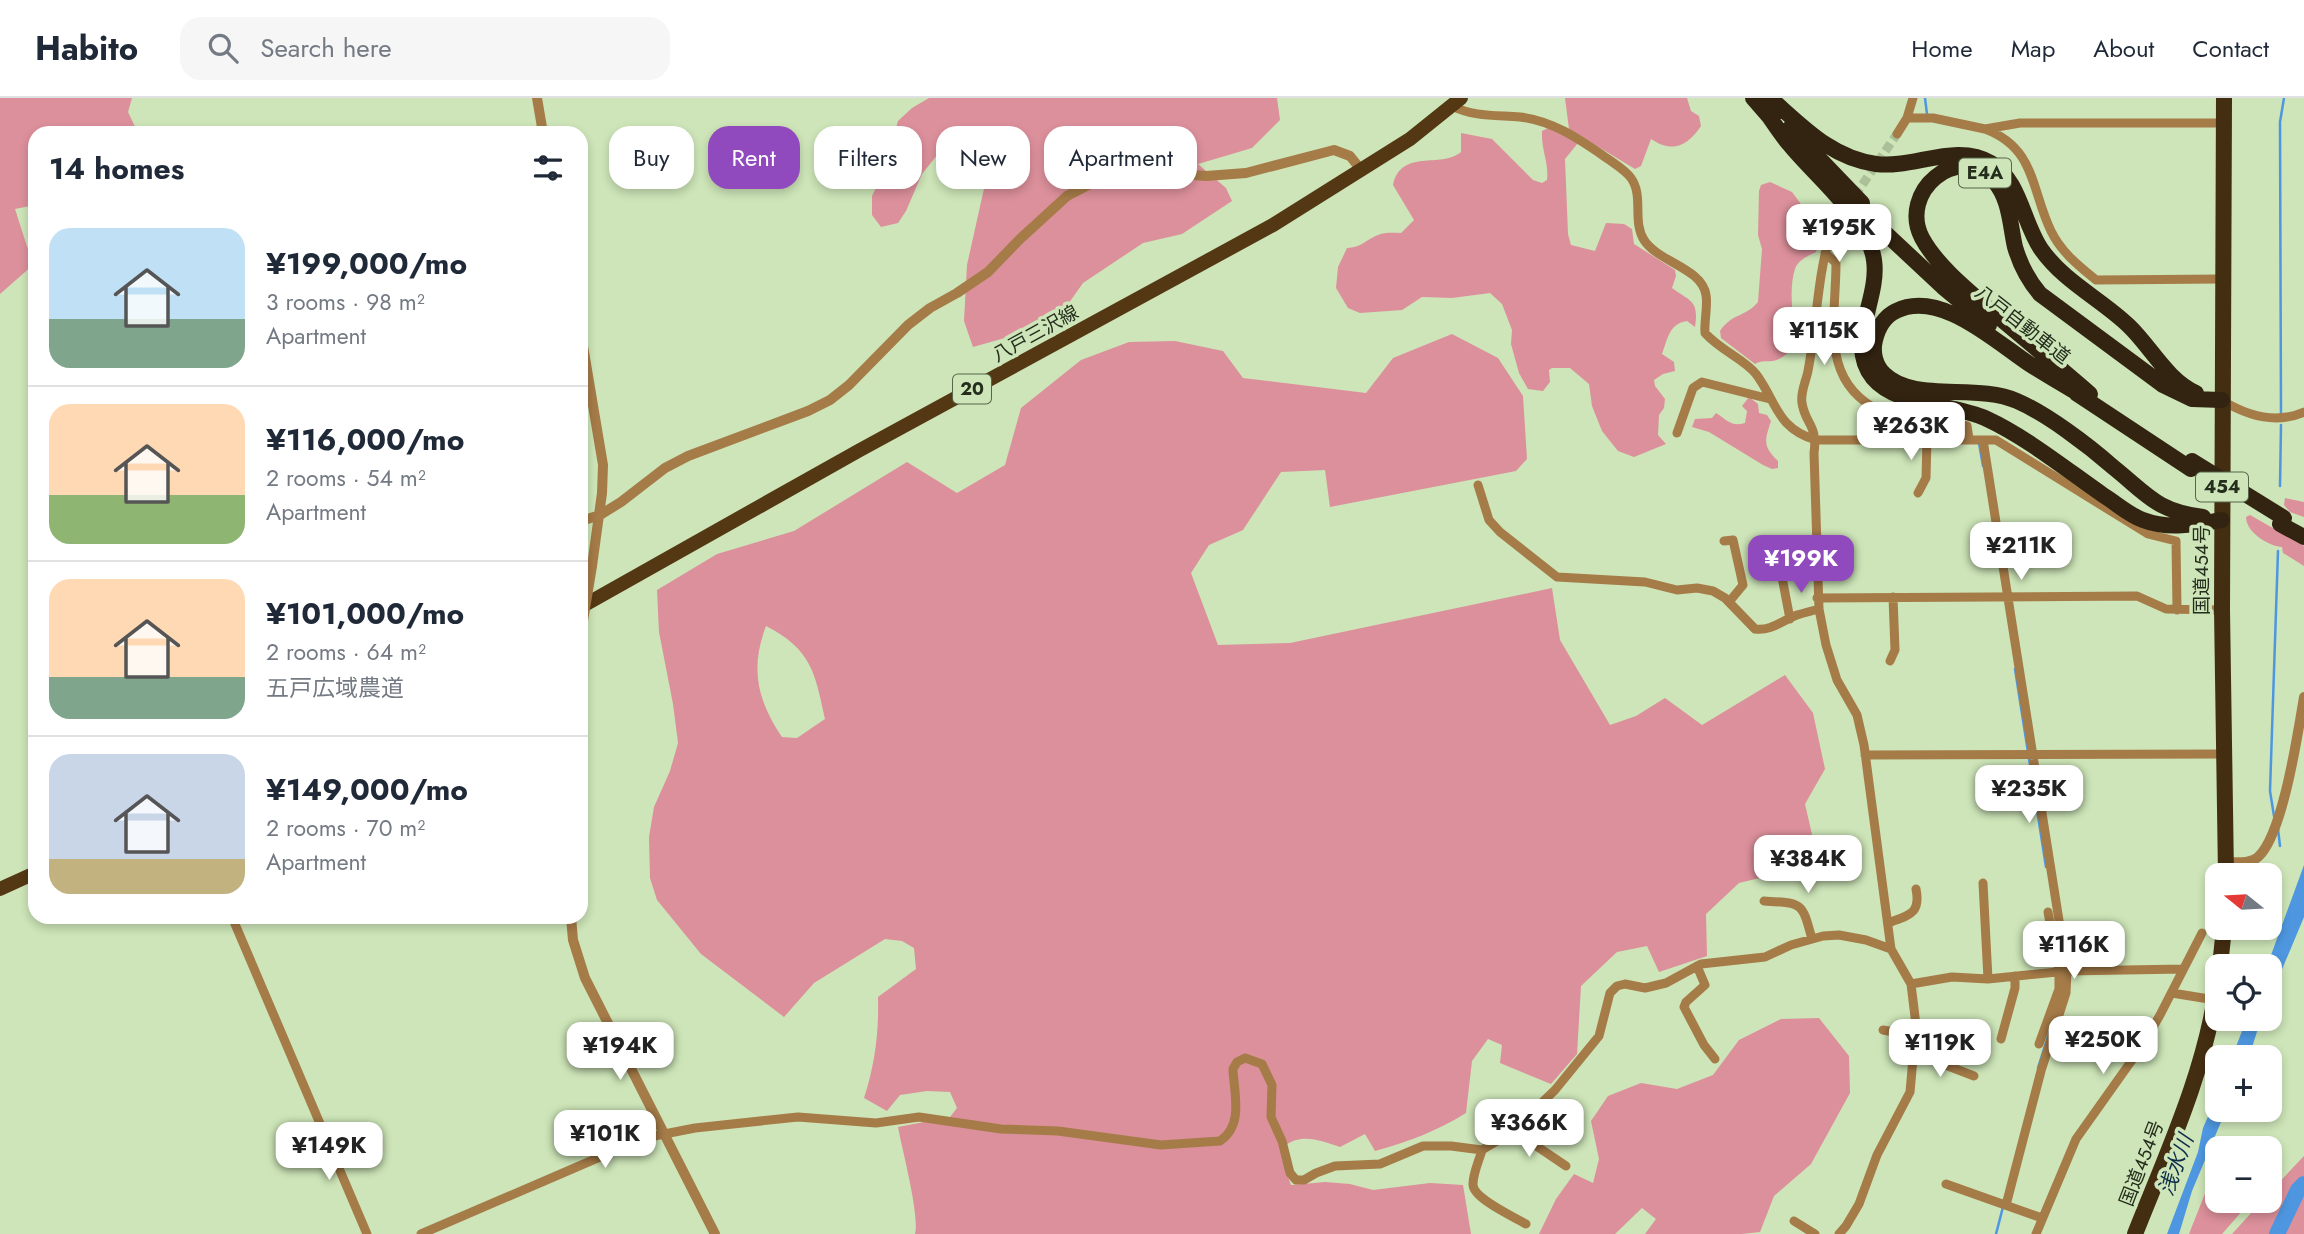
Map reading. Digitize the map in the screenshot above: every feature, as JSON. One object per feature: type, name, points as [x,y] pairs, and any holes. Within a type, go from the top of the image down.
[{"type":"highway","name":"八戸自動車道","points":[[1753,98],[1858,208],[1943,287],[2082,392],[2304,537]]},
{"type":"highway","name":"八戸自動車道","points":[[1763,98],[1862,203],[1939,274],[2082,392]]},
{"type":"highway","name":"E4A","points":[[1770,98],[1816,139],[1833,150],[1863,162],[1894,164],[1965,155],[1991,163],[2008,181],[2035,239],[2052,262],[2076,285],[2127,324],[2182,385],[2194,392],[2222,400]]},
{"type":"highway","name":"国道454号","points":[[2224,98],[2222,610],[2226,863]]},
{"type":"highway","name":"E4A","points":[[1768,115],[1789,145],[1858,224],[1872,250],[1875,276],[1862,346],[1869,372],[1880,385],[1906,398],[1965,410],[1996,423],[2143,520],[2163,525],[2187,526],[2222,520]]},
{"type":"highway","name":"E4A","points":[[2082,392],[1964,287],[1927,246],[1917,228],[1917,207],[1923,191],[1934,177],[1948,169],[1964,167],[1988,175],[2002,192],[2019,259],[2040,294],[2163,385],[2192,399],[2222,400]]},
{"type":"highway","name":"E4A","points":[[2082,392],[1971,323],[1936,308],[1908,306],[1892,313],[1881,324],[1875,339],[1877,363],[1886,376],[1900,385],[1918,390],[1987,392],[2015,400],[2034,410],[2112,466],[2156,504],[2178,513],[2222,520]]},
{"type":"highway","name":"八戸自動車道","points":[[2282,521],[2304,529]]},
{"type":"highway","name":"国道454号","points":[[2135,1234],[2189,1098],[2206,1031]]},
{"type":"main road","name":"八戸三沢線","points":[[588,603],[860,450],[1273,225],[1410,139],[1456,102]]},
{"type":"main road","points":[[0,889],[28,876]]},
{"type":"street","points":[[537,98],[542,126]]},
{"type":"street","points":[[1896,134],[1907,118],[1913,98]]},
{"type":"street","points":[[1456,102],[1474,114],[1522,117],[1565,130],[1628,173],[1637,191],[1640,231],[1644,241],[1655,253],[1695,276],[1700,282],[1706,296],[1705,333],[1720,348],[1755,372],[1780,417],[1804,436],[1816,440],[1996,440],[2148,534],[2176,541],[2177,610]]},
{"type":"street","points":[[1907,118],[1933,118],[1985,129],[2005,138],[2021,154],[2033,178],[2052,233],[2074,262],[2096,280],[2222,279]]},
{"type":"street","points":[[1985,129],[2020,123],[2224,123]]},
{"type":"street","points":[[588,518],[621,502],[665,468],[688,456],[808,411],[830,400],[849,385],[908,325],[988,272],[1067,196],[1088,185],[1111,177],[1168,173],[1206,176],[1246,173],[1334,150],[1350,156],[1362,171]]},
{"type":"street","points":[[1832,229],[1825,253],[1808,371],[1801,401],[1816,440],[1817,598],[1826,645],[1838,680],[1857,715],[1865,755],[1891,949],[1911,984],[1915,1007],[1910,1092],[1877,1155],[1859,1204],[1839,1234]]},
{"type":"street","points":[[1825,253],[1836,263],[1833,331],[1838,363],[1849,387],[1870,406],[1882,412],[1967,426],[1969,439]]},
{"type":"street","points":[[588,376],[601,455],[602,493],[588,590]]},
{"type":"street","points":[[1677,433],[1693,388],[1702,382],[1770,399]]},
{"type":"street","points":[[2222,400],[2235,408],[2272,419],[2287,419],[2304,412]]},
{"type":"street","points":[[1918,493],[1926,478],[1927,439]]},
{"type":"street","points":[[1983,440],[2033,755],[2066,993],[2044,1059],[2006,1205]]},
{"type":"street","points":[[1478,485],[1483,505],[1494,526],[1557,577],[1645,582],[1677,590],[1697,588],[1713,591],[1729,602],[1755,629],[1775,627],[1819,609]]},
{"type":"street","points":[[1724,541],[1733,540],[1743,585],[1729,602]]},
{"type":"street","points":[[1782,577],[1790,619]]},
{"type":"street","points":[[1817,598],[2137,596],[2166,609],[2222,610]]},
{"type":"street","points":[[1890,661],[1895,650],[1892,597]]},
{"type":"street","points":[[2242,863],[2257,858],[2272,832],[2290,779],[2304,697]]},
{"type":"street","points":[[1865,755],[2224,754]]},
{"type":"street","points":[[1983,883],[1988,979]]},
{"type":"street","points":[[1888,923],[1910,915],[1915,909],[1919,903],[1916,889]]},
{"type":"street","points":[[1765,901],[1794,902],[1804,910],[1812,939]]},
{"type":"street","points":[[2039,1044],[2063,971],[2048,912]]},
{"type":"street","points":[[235,924],[367,1234]]},
{"type":"street","points":[[572,924],[573,940],[585,978],[715,1234]]},
{"type":"street","points":[[2036,1234],[2076,1139],[2142,1046],[2202,933]]},
{"type":"street","points":[[421,1234],[663,1132],[798,1116],[876,1123],[919,1117],[1001,1129],[1058,1131],[1161,1145],[1220,1141],[1228,1136],[1236,1123],[1233,1069],[1237,1062],[1245,1058],[1252,1058],[1262,1064],[1272,1085],[1271,1117],[1282,1141],[1290,1173],[1296,1180],[1304,1180],[1316,1172],[1335,1166],[1380,1164],[1423,1146],[1482,1150],[1509,1134],[1555,1090],[1599,1036],[1610,993],[1617,986],[1625,984],[1645,988],[1666,983],[1697,966],[1726,960],[1765,957],[1791,945],[1823,936],[1839,935],[1866,940],[1891,949]]},
{"type":"street","points":[[1697,966],[1705,985],[1684,1007],[1704,1045],[1715,1059]]},
{"type":"street","points":[[1911,984],[1952,977],[1988,979],[2063,971],[2183,970]]},
{"type":"street","points":[[2001,1039],[2015,988],[2015,976]]},
{"type":"street","points":[[2172,993],[2205,992]]},
{"type":"street","points":[[1883,1030],[1915,1036]]},
{"type":"street","points":[[1914,1053],[1975,1076]]},
{"type":"street","points":[[1518,1125],[1535,1145],[1566,1166]]},
{"type":"street","points":[[1482,1150],[1472,1185],[1475,1191],[1482,1199],[1526,1224]]},
{"type":"street","points":[[1946,1184],[2042,1218]]},
{"type":"street","points":[[1794,1221],[1815,1234]]},
{"type":"shaded area","points":[[0,98],[132,98],[128,112],[135,126],[28,126],[28,206],[15,209],[28,249],[28,269],[0,294]]},
{"type":"shaded area","points":[[929,98],[1277,98],[1280,120],[1252,148],[1198,164],[1226,188],[1232,201],[1182,234],[1143,243],[1083,283],[1066,307],[1022,333],[973,347],[964,321],[967,265],[984,189],[1030,189],[1030,126],[936,126],[936,156],[922,174],[922,126],[897,126],[898,121]]},
{"type":"shaded area","points":[[1565,98],[1687,98],[1691,111],[1699,116],[1701,126],[1690,139],[1679,146],[1666,146],[1651,139],[1641,166],[1635,169],[1569,129]]},
{"type":"shaded area","points":[[1548,128],[1578,143],[1565,159],[1568,234],[1571,245],[1595,251],[1606,223],[1624,224],[1632,229],[1634,244],[1675,270],[1672,288],[1689,299],[1696,311],[1695,327],[1687,321],[1676,325],[1662,354],[1674,362],[1675,371],[1654,380],[1655,386],[1665,399],[1664,408],[1659,415],[1658,435],[1666,444],[1634,457],[1618,451],[1602,431],[1592,406],[1589,384],[1570,368],[1549,370],[1550,382],[1543,391],[1528,389],[1519,373],[1511,344],[1512,330],[1502,304],[1490,293],[1452,298],[1422,297],[1402,310],[1360,313],[1348,308],[1336,288],[1338,267],[1347,248],[1360,245],[1381,234],[1401,233],[1414,220],[1393,185],[1397,174],[1404,167],[1422,161],[1453,157],[1461,152],[1461,133],[1492,139],[1533,180],[1542,183],[1547,180],[1547,173],[1542,131]]},
{"type":"shaded area","points":[[1770,182],[1792,192],[1812,219],[1821,237],[1816,252],[1798,263],[1793,276],[1793,313],[1800,336],[1782,357],[1755,364],[1721,338],[1720,331],[1729,321],[1758,302],[1762,249],[1758,235],[1759,191],[1761,185]]},
{"type":"shaded area","points":[[875,189],[916,189],[898,223],[881,227],[872,215],[872,196]]},
{"type":"shaded area","points":[[1452,334],[1498,358],[1523,396],[1527,459],[1516,471],[1330,507],[1325,470],[1281,472],[1243,530],[1209,545],[1191,573],[1218,645],[1290,643],[1552,588],[1560,640],[1610,725],[1636,716],[1665,698],[1702,725],[1785,675],[1813,713],[1825,769],[1805,804],[1814,843],[1812,875],[1768,876],[1739,883],[1706,914],[1707,956],[1659,972],[1647,946],[1617,952],[1581,986],[1577,1054],[1551,1084],[1500,1063],[1502,1045],[1488,1039],[1472,1061],[1466,1113],[1444,1125],[1411,1140],[1375,1151],[1365,1134],[1340,1147],[1319,1140],[1304,1139],[1290,1142],[1284,1147],[1284,1165],[1291,1185],[1325,1182],[1350,1184],[1373,1190],[1430,1183],[1463,1185],[1471,1234],[915,1234],[913,1198],[898,1127],[950,1117],[957,1108],[950,1092],[927,1091],[900,1095],[887,1111],[864,1098],[876,1048],[878,997],[916,969],[914,948],[902,941],[885,939],[814,983],[784,1017],[701,954],[657,900],[650,878],[649,837],[654,807],[670,771],[678,743],[659,632],[657,590],[717,554],[794,531],[907,462],[957,493],[1005,465],[1021,408],[1081,360],[1129,342],[1175,341],[1223,351],[1243,378],[1366,393],[1393,358]],"holes":[[[766,626],[802,653],[809,664],[825,719],[797,738],[782,737],[767,710],[759,683],[758,656]]]},
{"type":"shaded area","points":[[1749,397],[1758,404],[1759,413],[1767,415],[1771,421],[1766,442],[1769,451],[1778,461],[1778,468],[1772,469],[1763,465],[1709,432],[1692,427],[1695,419],[1712,418],[1716,413],[1733,423],[1745,423],[1747,411],[1742,406]]},
{"type":"shaded area","points":[[2285,498],[2304,502],[2304,517],[2290,512],[2284,505]]},
{"type":"shaded area","points":[[2250,515],[2304,546],[2304,566],[2283,553],[2282,547],[2264,541],[2254,533],[2247,523],[2246,517]]},
{"type":"shaded area","points":[[1819,1018],[1849,1056],[1850,1093],[1811,1164],[1774,1196],[1760,1232],[1645,1234],[1656,1219],[1642,1208],[1615,1234],[1539,1234],[1556,1199],[1574,1174],[1593,1183],[1599,1159],[1591,1121],[1608,1096],[1641,1083],[1677,1089],[1713,1075],[1739,1040],[1781,1019]]},
{"type":"shaded area","points":[[2304,1156],[2304,1234],[2232,1234],[2251,1213],[2282,1213],[2282,1179]]},
{"type":"shaded area","points":[[2205,1193],[2205,1213],[2240,1213],[2222,1234],[2189,1234]]},
{"type":"water","points":[[2304,865],[2304,917],[2282,969],[2282,954],[2271,954],[2277,940],[2282,940],[2282,925]]},
{"type":"water","points":[[2242,1031],[2257,1031],[2253,1045],[2237,1045]]},
{"type":"water","points":[[2206,1122],[2221,1122],[2215,1136],[2205,1136],[2205,1160],[2179,1234],[2167,1234],[2198,1152]]},
{"type":"waterway","points":[[1925,98],[1927,114]]},
{"type":"waterway","points":[[2281,415],[2280,122],[2284,98]]},
{"type":"waterway","points":[[2280,486],[2281,425]]},
{"type":"waterway","points":[[1979,443],[1983,466]]},
{"type":"waterway","points":[[2274,816],[2270,791],[2278,551]]},
{"type":"waterway","points":[[2015,669],[2046,867]]},
{"type":"waterway","points":[[2278,829],[2280,846]]},
{"type":"waterway","points":[[2038,1068],[2053,1021]]},
{"type":"waterway","points":[[2277,1234],[2298,1190],[2304,1184]]},
{"type":"waterway","points":[[1996,1234],[2003,1207]]},
{"type":"tunnel","points":[[1832,229],[1897,134]]},
{"type":"water label","name":"浅水川","points":[[2176,1165]]}]
